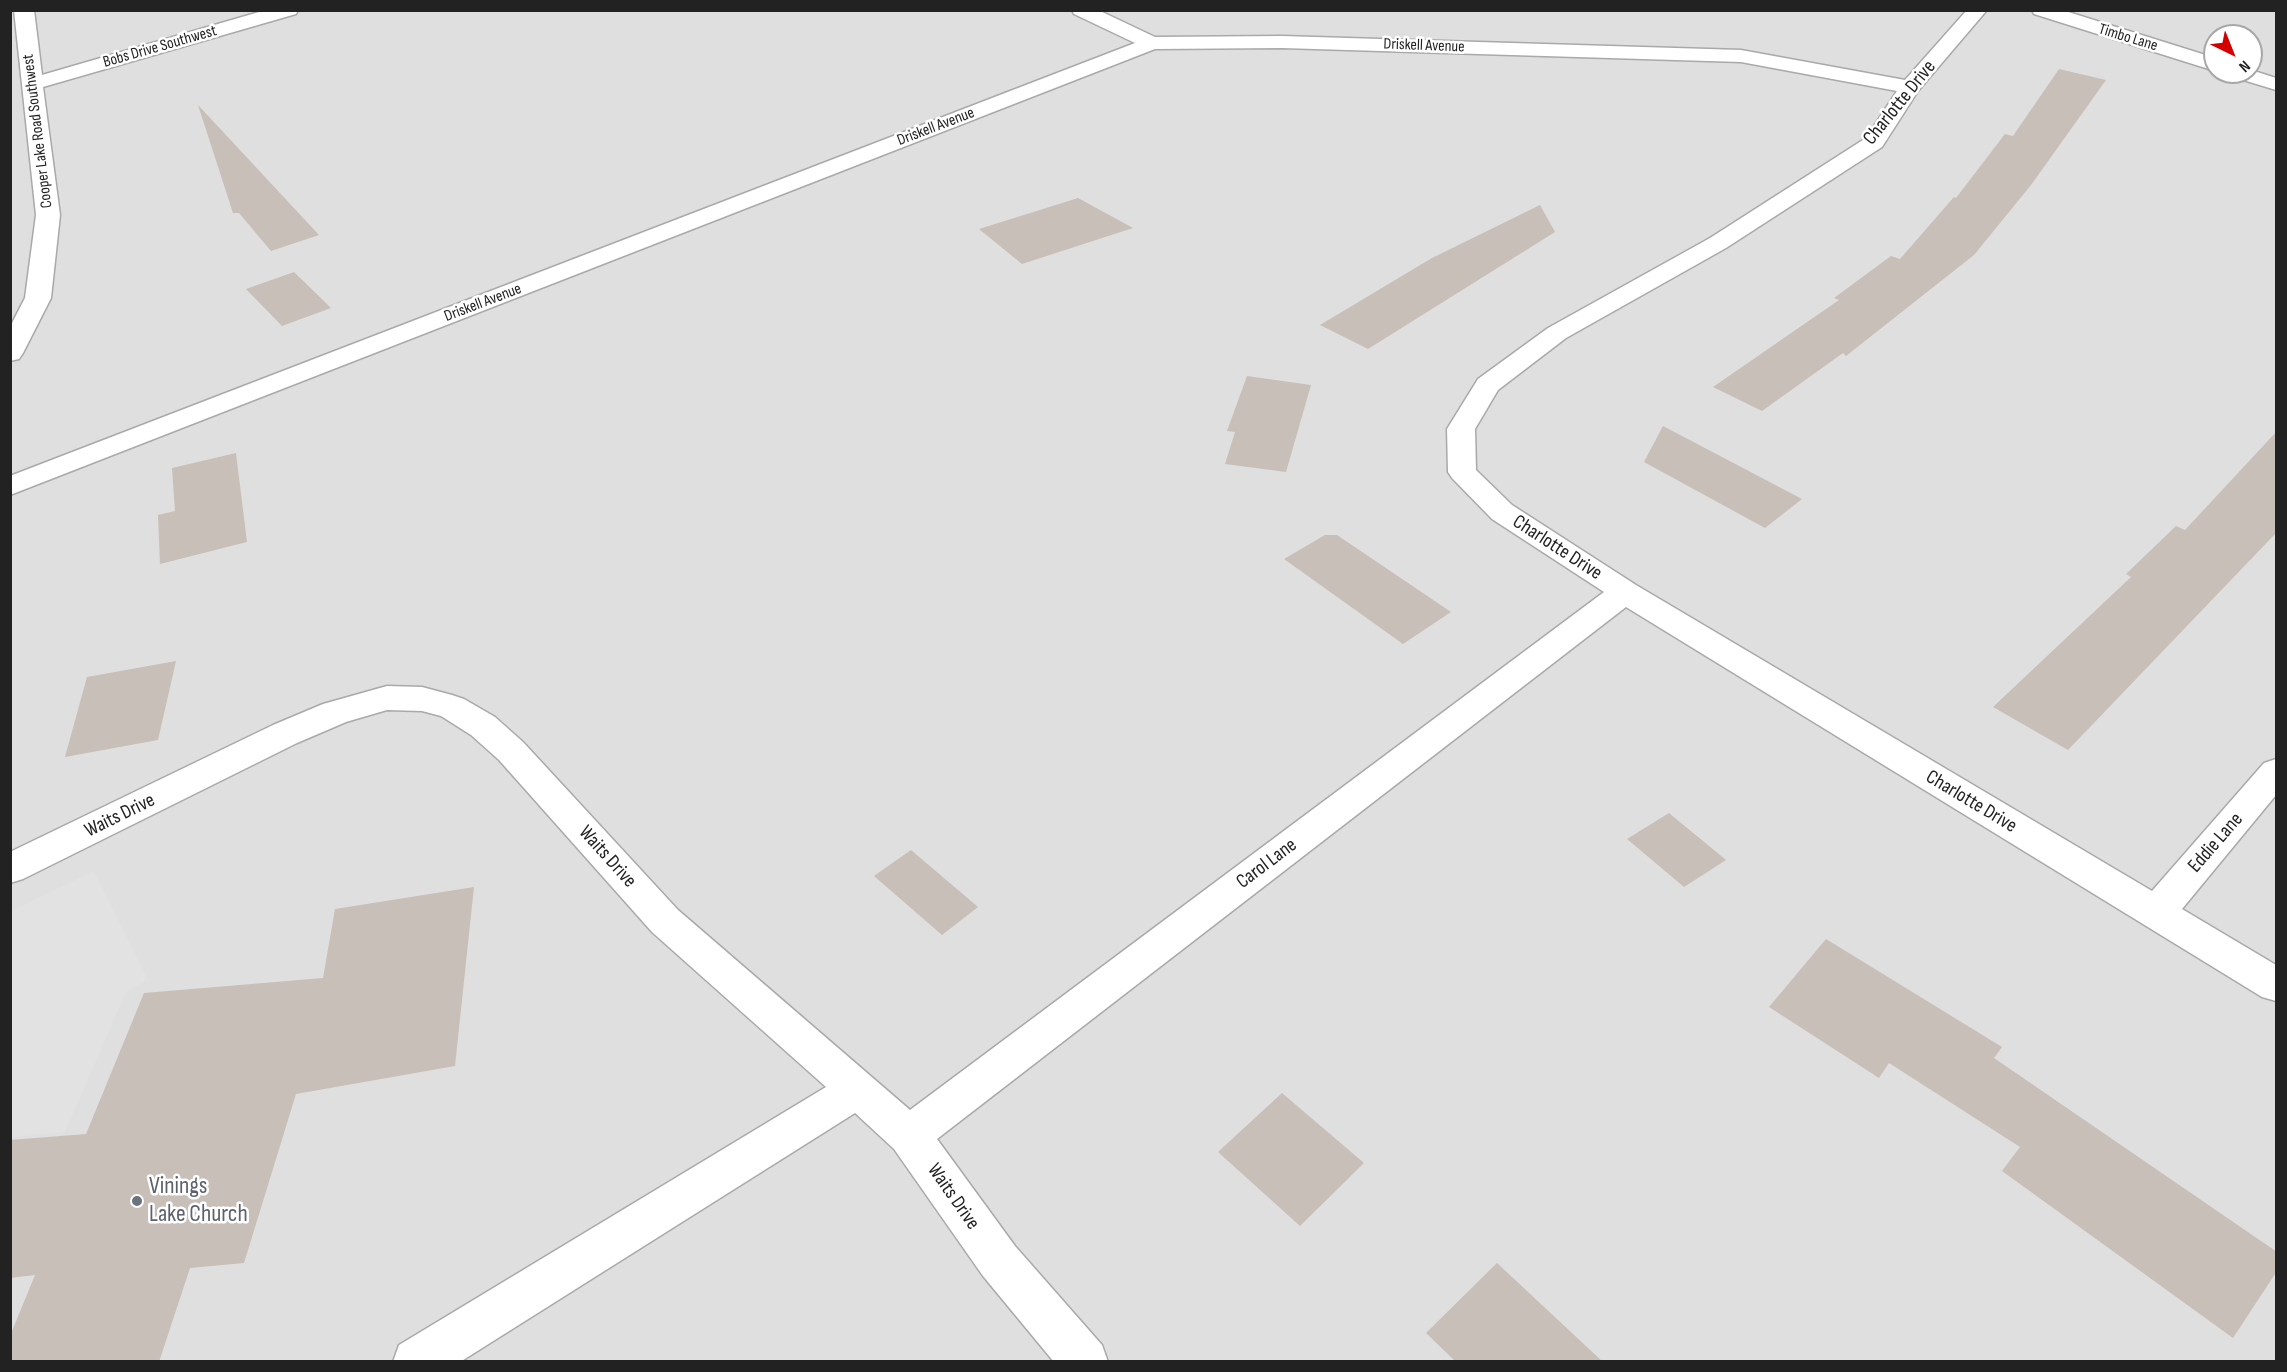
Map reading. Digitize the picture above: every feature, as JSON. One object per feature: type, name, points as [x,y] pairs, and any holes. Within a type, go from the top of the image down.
[{"type":"street","name":"Cooper Lake Road Southwest","points":[[10,353],[38,297],[48,215],[24,10]]},
{"type":"street","name":"Bobs Drive Southwest","points":[[32,84],[289,10]]},
{"type":"street","points":[[1082,10],[1152,43]]},
{"type":"street","name":"Charlotte Drive","points":[[1978,10],[1910,87],[1874,142],[1718,243],[1557,333],[1487,385],[1461,429],[1462,472],[1502,512],[1625,592],[2277,985]]},
{"type":"street","name":"Timbo Lane","points":[[2041,10],[2203,61]]},
{"type":"street","name":"Driskell Avenue","points":[[10,486],[1152,43],[1282,42],[1742,56],[1910,87]]},
{"type":"street","name":"Carol Lane","points":[[909,1135],[1625,592]]},
{"type":"street","name":"Waits Drive","points":[[10,869],[285,734],[335,713],[387,698],[422,699],[452,707],[483,726],[511,751],[665,921],[909,1135],[999,1262],[1085,1362]]},
{"type":"street","name":"Eddie Lane","points":[[2156,913],[2277,772]]},
{"type":"street","points":[[416,1362],[857,1090]]},
{"type":"shaded area","points":[[11,11],[2276,11],[2276,1361],[11,1361]]},
{"type":"shaded area","points":[[94,871],[148,980],[126,992],[65,1132],[11,1137],[11,911]]},
{"type":"building","points":[[2059,69],[2106,80],[2031,185],[1974,255],[1846,356],[1843,353],[1762,411],[1713,387],[1839,300],[1834,298],[1891,256],[1900,259],[1954,197],[1956,198],[2005,134],[2013,136]]},
{"type":"building","points":[[198,105],[319,235],[271,251],[239,213],[233,213]]},
{"type":"building","points":[[1078,198],[1133,228],[1022,264],[979,229]]},
{"type":"building","points":[[1540,205],[1555,232],[1368,349],[1320,325],[1432,258]]},
{"type":"building","points":[[294,272],[331,308],[282,326],[246,289]]},
{"type":"building","points":[[1247,376],[1311,385],[1286,472],[1225,464],[1235,432],[1227,431]]},
{"type":"building","points":[[1663,426],[1802,499],[1765,528],[1644,462]]},
{"type":"building","points":[[2277,431],[2277,532],[2068,750],[1993,707],[2131,577],[2126,574],[2176,526],[2185,530]]},
{"type":"building","points":[[236,453],[247,542],[160,564],[158,515],[175,511],[172,468]]},
{"type":"building","points":[[1325,535],[1337,535],[1451,612],[1403,644],[1284,559]]},
{"type":"building","points":[[176,661],[158,740],[65,757],[87,677]]},
{"type":"building","points":[[1669,813],[1726,860],[1684,887],[1627,839]]},
{"type":"building","points":[[911,850],[978,907],[942,935],[874,876]]},
{"type":"building","name":"Vinings Lake Church","points":[[474,887],[455,1066],[296,1094],[244,1263],[190,1268],[159,1362],[10,1362],[10,1336],[35,1275],[10,1278],[10,1140],[86,1134],[144,993],[323,978],[335,909]]},
{"type":"building","points":[[1826,939],[2002,1047],[1994,1058],[2277,1252],[2277,1271],[2233,1338],[2002,1171],[2020,1147],[1889,1063],[1879,1078],[1769,1007]]},
{"type":"building","points":[[1282,1093],[1364,1163],[1300,1226],[1218,1152]]},
{"type":"building","points":[[1497,1263],[1603,1362],[1456,1362],[1426,1333]]},
{"type":"place","name":"Vinings Lake Church","points":[[137,1201]]}]
